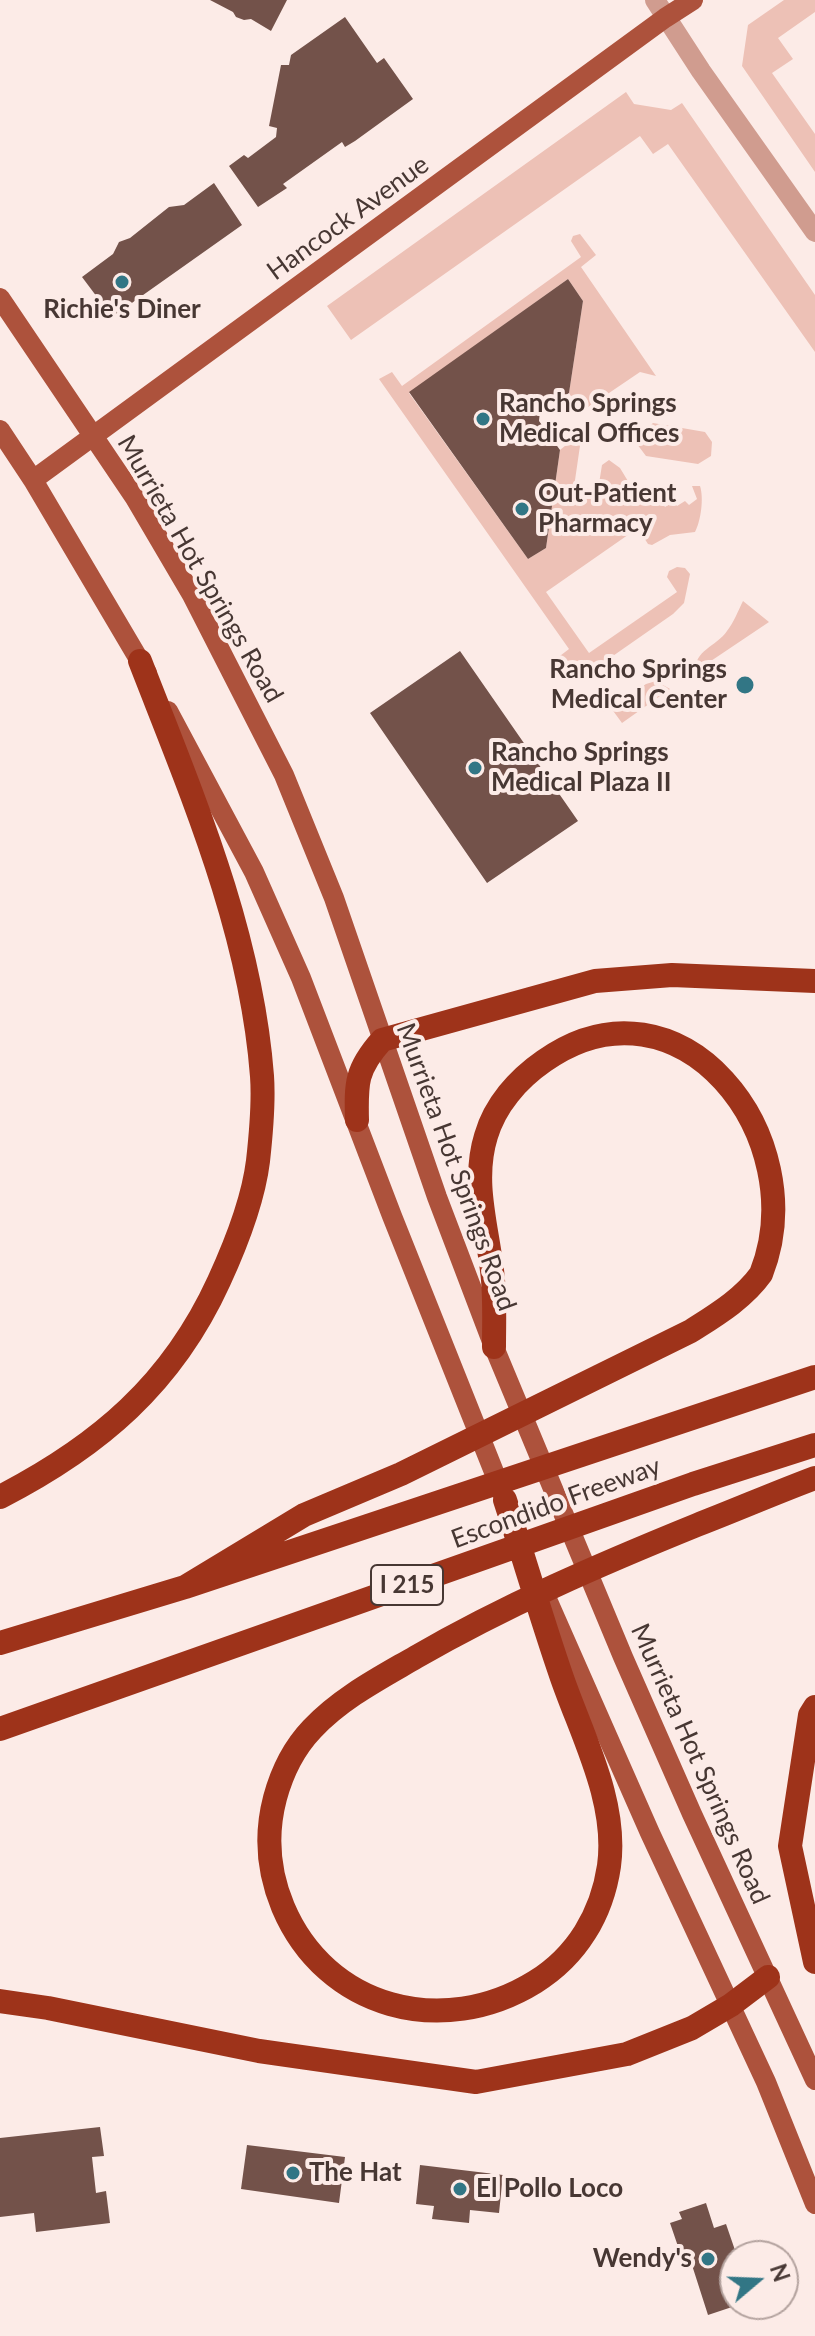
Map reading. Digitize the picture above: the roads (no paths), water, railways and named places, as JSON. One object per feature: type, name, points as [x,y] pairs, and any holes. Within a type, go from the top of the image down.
[{"type":"highway","points":[[0,1497],[42,1476],[102,1435],[160,1378],[213,1295],[237,1240],[257,1164],[263,1079],[253,1001],[232,915],[202,821],[140,661]]},
{"type":"highway","points":[[357,1120],[356,1082],[365,1058],[382,1040],[595,981],[672,975],[815,981]]},
{"type":"highway","points":[[185,1587],[304,1515],[414,1468],[691,1331],[722,1312],[748,1289],[762,1273],[781,1236],[789,1211],[790,1185],[779,1135],[765,1109],[739,1076],[717,1059],[690,1046],[641,1034],[609,1035],[578,1042],[558,1051],[516,1085],[498,1110],[486,1136],[479,1182],[493,1281],[494,1347]]},
{"type":"highway","name":"Escondido Freeway","points":[[0,1643],[185,1587],[815,1377]]},
{"type":"highway","name":"Escondido Freeway","points":[[0,1729],[693,1484],[815,1445]]},
{"type":"highway","points":[[505,1500],[568,1671],[603,1797],[610,1834],[610,1861],[605,1886],[598,1911],[573,1950],[541,1979],[515,1994],[473,2009],[444,2012],[388,2004],[350,1988],[306,1949],[278,1895],[267,1839],[280,1779],[294,1751],[311,1730],[348,1698],[445,1640],[566,1579],[815,1478]]},
{"type":"highway","points":[[815,1707],[810,1715],[790,1846],[815,1962]]},
{"type":"highway","points":[[0,2001],[259,2051],[476,2082],[627,2054],[692,2028],[731,2005],[768,1977]]},
{"type":"main road","name":"Hancock Avenue","points":[[33,480],[660,9],[693,0]]},
{"type":"main road","name":"Murrieta Hot Springs Road","points":[[0,298],[135,498],[192,595],[284,775],[334,898],[437,1197],[494,1347],[623,1657],[815,2080]]},
{"type":"main road","points":[[0,430],[140,661],[254,872],[301,978],[505,1500]]},
{"type":"main road","points":[[568,1671],[731,2005],[815,2204]]},
{"type":"street","points":[[660,9],[815,232]]},
{"type":"place","name":"Richie's Diner","points":[[122,282]]},
{"type":"place","name":"Rancho Springs Medical Offices","points":[[483,419]]},
{"type":"place","name":"Out-Patient Pharmacy","points":[[522,509]]},
{"type":"place","name":"Rancho Springs Medical Center","points":[[745,685]]},
{"type":"place","name":"Rancho Springs Medical Plaza II","points":[[475,768]]},
{"type":"place","name":"The Hat","points":[[293,2173]]},
{"type":"place","name":"El Pollo Loco","points":[[460,2189]]},
{"type":"place","name":"Wendy's","points":[[708,2259]]}]
